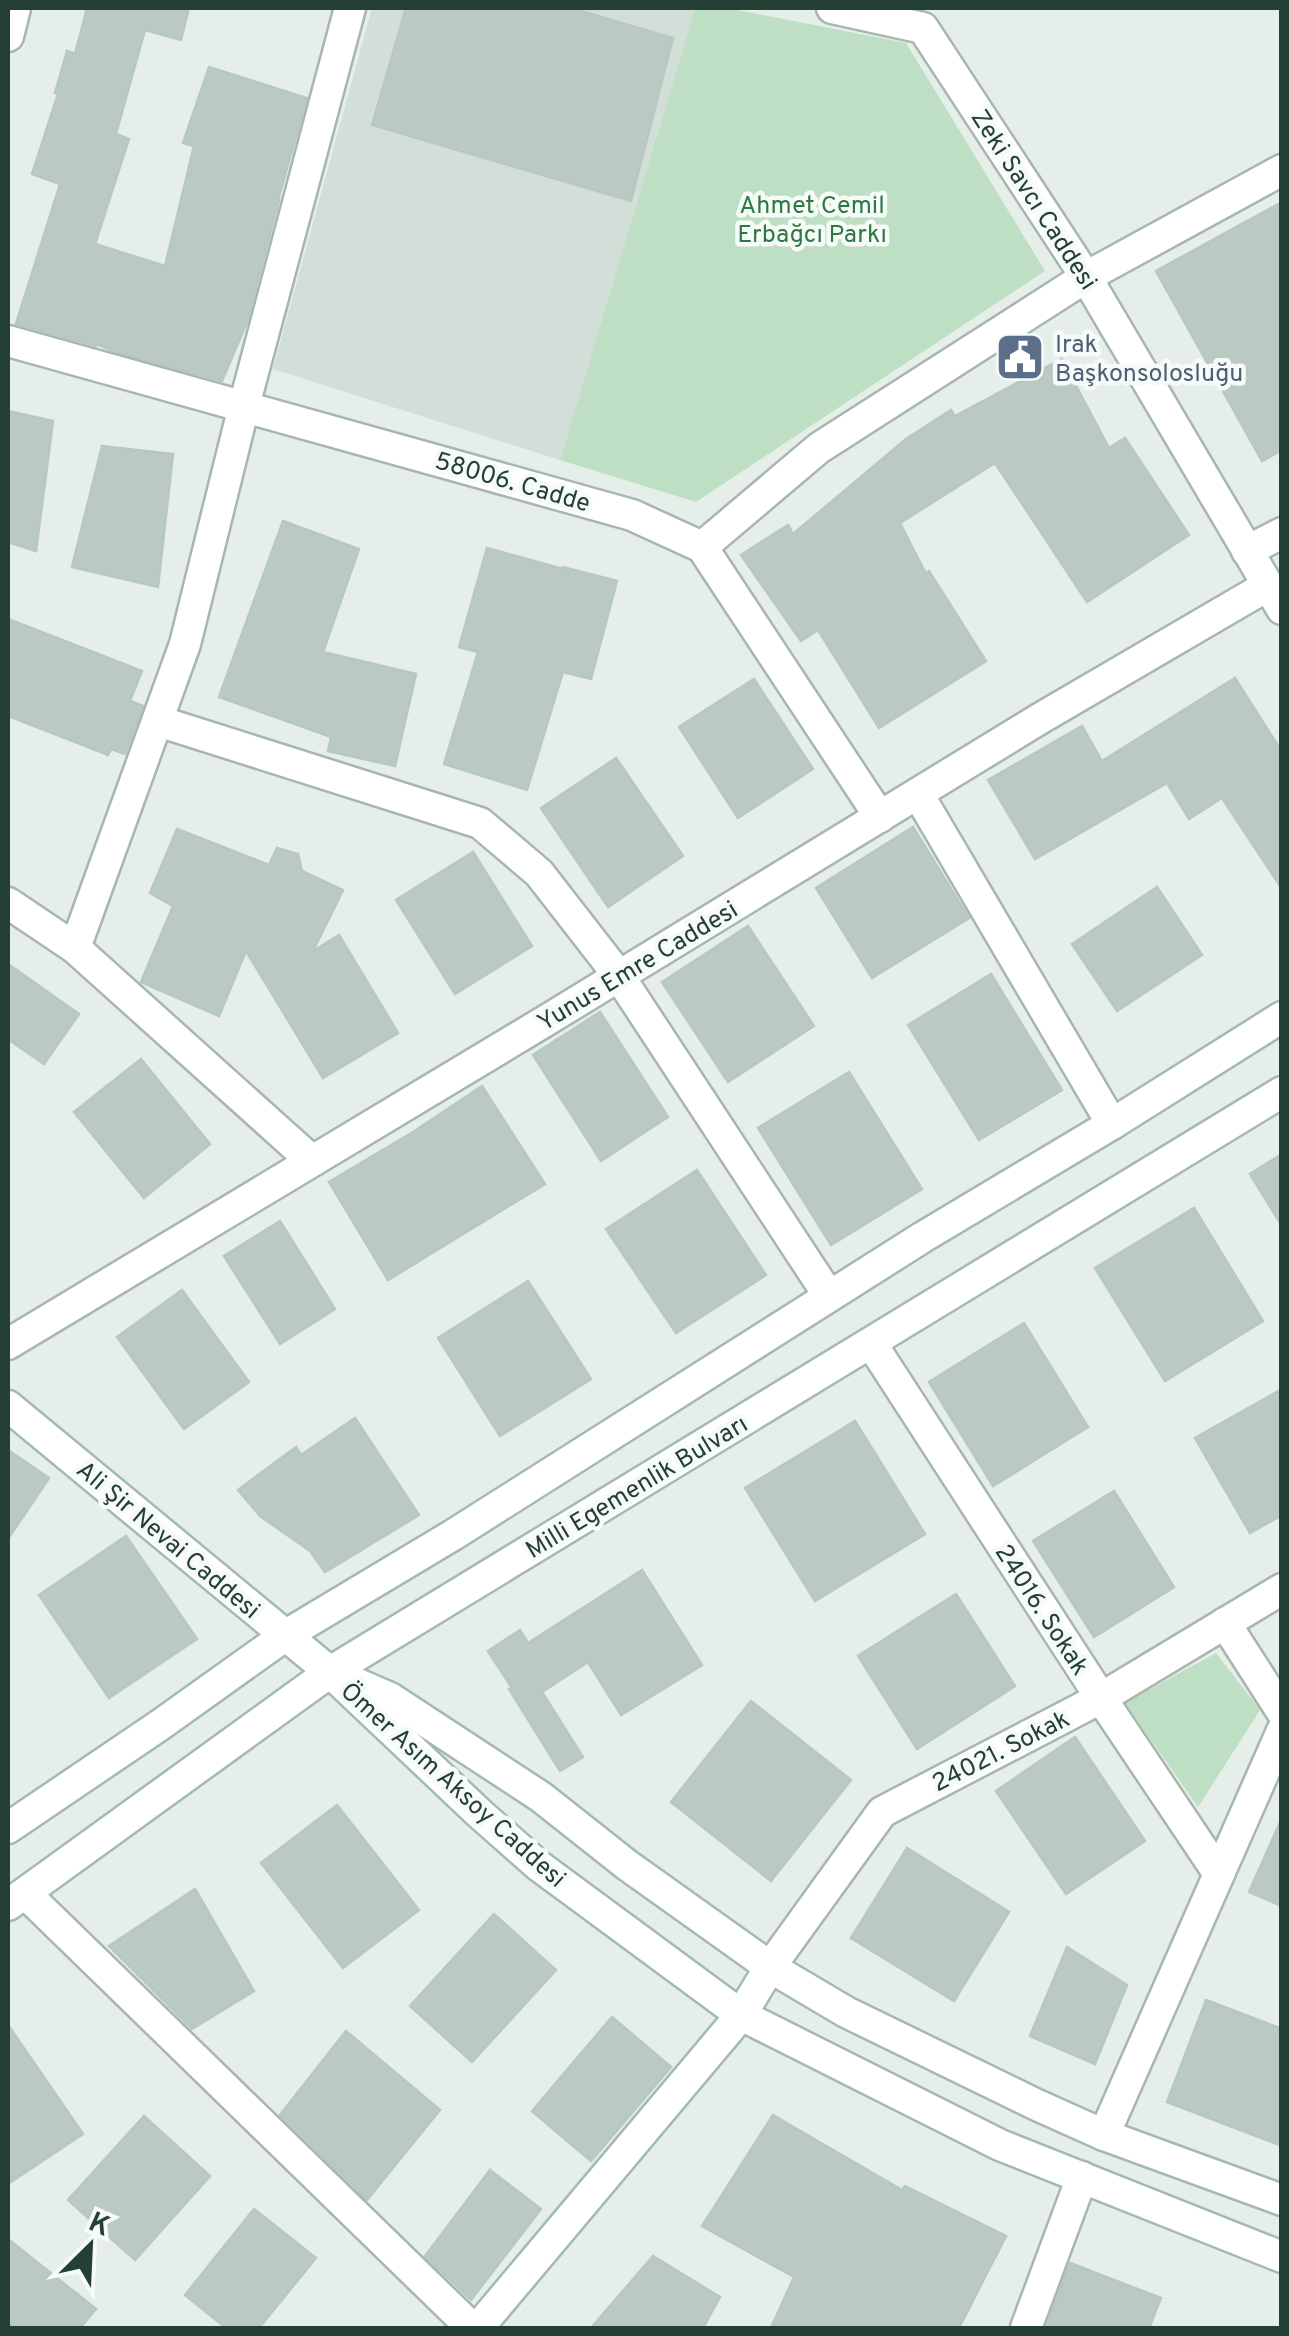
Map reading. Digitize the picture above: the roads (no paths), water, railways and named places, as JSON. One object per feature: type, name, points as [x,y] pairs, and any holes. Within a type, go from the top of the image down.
[{"type":"street","points":[[8,36],[15,8]]},
{"type":"street","points":[[75,948],[185,644],[350,8]]},
{"type":"street","name":"Zeki Savcı Caddesi","points":[[832,8],[926,18],[1086,277],[1274,597]]},
{"type":"street","points":[[880,817],[702,547],[819,448],[1086,277],[1282,170]]},
{"type":"street","name":"58006. Cadde","points":[[8,341],[632,514],[702,547]]},
{"type":"street","points":[[1246,551],[1282,533]]},
{"type":"street","name":"Yunus Emre Caddesi","points":[[8,1344],[1041,718],[1274,597]]},
{"type":"street","points":[[158,720],[480,823],[539,873],[619,976],[829,1296]]},
{"type":"street","points":[[918,794],[1112,1124]]},
{"type":"street","points":[[8,903],[75,948],[312,1161]]},
{"type":"street","points":[[8,1828],[286,1635],[453,1535],[923,1237],[1282,1017]]},
{"type":"street","name":"Milli Egemenlik Bulvarı","points":[[17,1899],[330,1672],[1282,1092]]},
{"type":"street","name":"24016. Sokak","points":[[871,1342],[1218,1874]]},
{"type":"street","name":"Ali Şir Nevai Caddesi","points":[[8,1406],[330,1672]]},
{"type":"street","name":"24021. Sokak","points":[[475,2328],[742,2015],[770,1967],[882,1812],[1101,1698],[1282,1589]]},
{"type":"street","points":[[1225,1623],[1282,1712]]},
{"type":"street","name":"Ömer Asım Aksoy Caddesi","points":[[330,1672],[390,1698],[541,1797],[626,1864],[770,1967],[846,2012],[1104,2135],[1282,2200]]},
{"type":"street","name":"Ömer Asım Aksoy Caddesi","points":[[330,1672],[539,1866],[742,2015],[1000,2144],[1282,2257]]},
{"type":"street","points":[[1104,2135],[1282,1731]]},
{"type":"street","points":[[17,1899],[475,2328]]},
{"type":"street","points":[[1026,2328],[1082,2177]]},
{"type":"place","name":"Irak Başkonsolosluğu","points":[[1020,357]]},
{"type":"park label","name":"Ahmet Cemil Erbağcı Parkı","points":[[812,218]]}]
